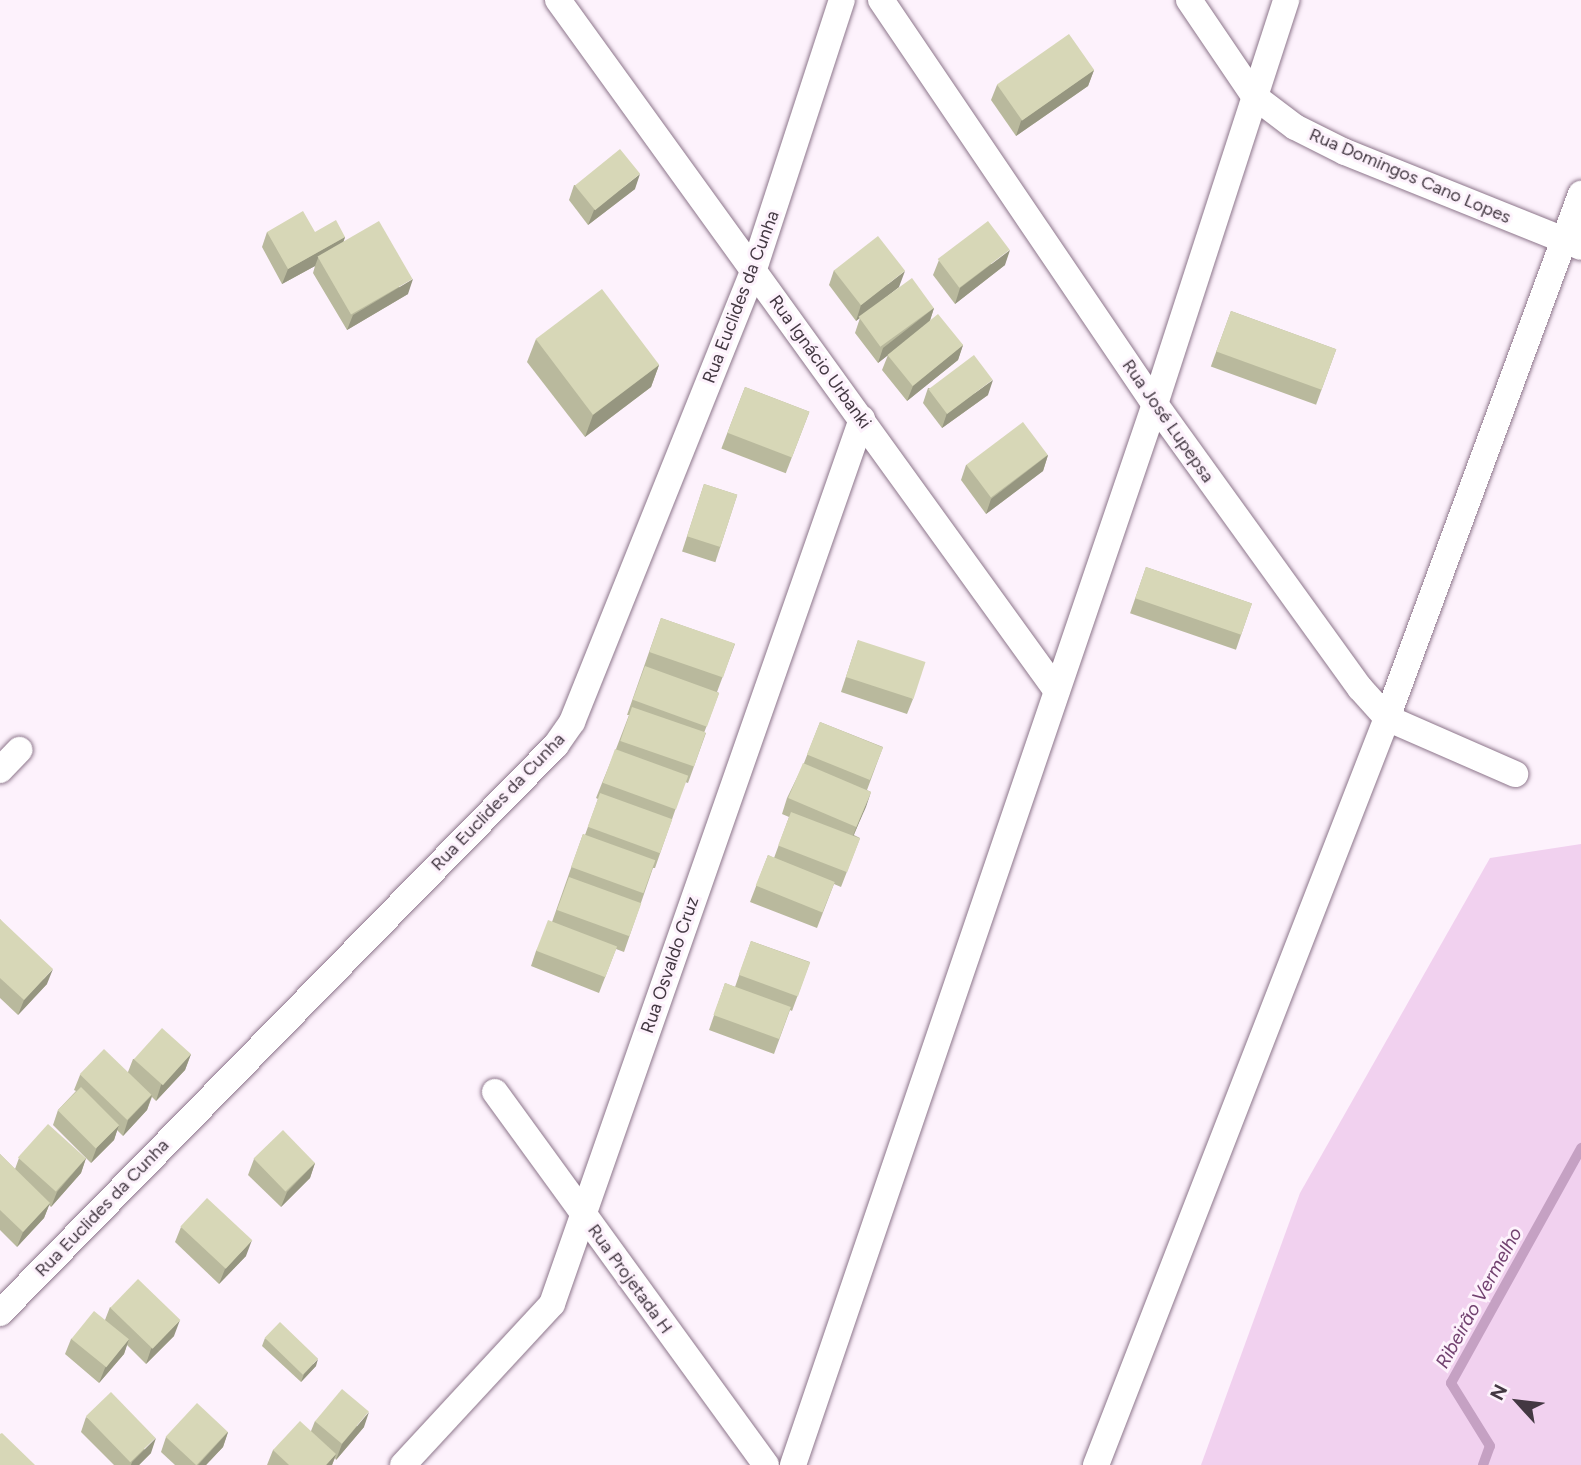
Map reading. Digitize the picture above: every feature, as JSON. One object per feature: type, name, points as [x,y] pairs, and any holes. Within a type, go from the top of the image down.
[{"type":"street","name":"Rua Ignácio Urbanki","points":[[558,0],[1057,691]]},
{"type":"street","name":"Rua Euclides da Cunha","points":[[0,1312],[556,745],[572,722],[753,272],[842,0]]},
{"type":"street","name":"Rua José Lupepsa","points":[[881,0],[1155,404],[1360,688],[1387,718],[1515,774]]},
{"type":"street","name":"Rua Domingos Cano Lopes","points":[[1189,0],[1254,96],[1295,127],[1345,152],[1573,243]]},
{"type":"street","points":[[793,1465],[1155,404],[1286,0]]},
{"type":"street","points":[[1096,1465],[1573,243],[1581,194]]},
{"type":"street","name":"Rua Osvaldo Cruz","points":[[403,1465],[552,1304],[862,419]]},
{"type":"street","points":[[0,770],[19,750]]},
{"type":"street","name":"Rua Projetada H","points":[[495,1092],[766,1465]]},
{"type":"shaded area","points":[[1581,844],[1581,1465],[1201,1465],[1300,1193],[1490,858]]},
{"type":"building","points":[[1069,34],[1094,70],[1022,121],[997,84]]},
{"type":"building","points":[[620,149],[640,174],[595,210],[575,186]]},
{"type":"building","points":[[303,211],[315,232],[336,220],[345,237],[288,269],[267,232]]},
{"type":"building","points":[[379,221],[412,279],[351,315],[318,256]]},
{"type":"building","points":[[988,221],[1010,250],[959,288],[938,259]]},
{"type":"building","points":[[878,236],[905,271],[861,305],[834,270]]},
{"type":"building","points":[[912,278],[934,308],[880,347],[859,317]]},
{"type":"building","points":[[602,289],[659,365],[593,415],[536,339]]},
{"type":"building","points":[[1231,311],[1336,349],[1322,390],[1216,351]]},
{"type":"building","points":[[938,314],[963,345],[913,386],[887,355]]},
{"type":"building","points":[[974,355],[993,380],[947,414],[928,389]]},
{"type":"building","points":[[745,387],[809,412],[792,457],[727,433]]},
{"type":"building","points":[[1023,422],[1048,455],[991,497],[966,465]]},
{"type":"building","points":[[704,484],[737,495],[720,547],[687,536]]},
{"type":"building","points":[[1146,567],[1252,603],[1241,635],[1135,598]]},
{"type":"building","points":[[661,618],[735,643],[723,677],[649,652]]},
{"type":"building","points":[[858,640],[926,662],[913,699],[846,677]]},
{"type":"building","points":[[645,666],[719,693],[707,727],[633,700]]},
{"type":"building","points":[[632,707],[706,732],[694,766],[620,741]]},
{"type":"building","points":[[820,722],[883,747],[870,780],[807,754]]},
{"type":"building","points":[[615,749],[688,776],[676,810],[603,783]]},
{"type":"building","points":[[803,763],[871,792],[856,827],[788,798]]},
{"type":"building","points":[[600,793],[672,819],[660,853],[588,827]]},
{"type":"building","points":[[791,812],[860,839],[847,872],[778,846]]},
{"type":"building","points":[[583,834],[655,860],[643,893],[571,867]]},
{"type":"building","points":[[768,855],[835,882],[822,913],[756,886]]},
{"type":"building","points":[[569,877],[641,903],[629,936],[557,910]]},
{"type":"building","points":[[0,919],[53,969],[24,1000],[0,978]]},
{"type":"building","points":[[548,920],[617,947],[605,977],[536,951]]},
{"type":"building","points":[[751,941],[810,963],[798,996],[739,975]]},
{"type":"building","points":[[725,983],[791,1007],[779,1039],[713,1015]]},
{"type":"building","points":[[162,1028],[191,1054],[163,1085],[134,1059]]},
{"type":"building","points":[[104,1049],[151,1095],[127,1120],[80,1074]]},
{"type":"building","points":[[81,1087],[119,1125],[96,1149],[58,1110]]},
{"type":"building","points":[[48,1124],[86,1158],[56,1192],[18,1157]]},
{"type":"building","points":[[283,1130],[315,1163],[285,1192],[254,1158]]},
{"type":"building","points":[[0,1154],[50,1203],[23,1232],[0,1210]]},
{"type":"building","points":[[207,1198],[252,1240],[226,1269],[180,1227]]},
{"type":"building","points":[[138,1279],[180,1320],[153,1349],[110,1308]]},
{"type":"building","points":[[94,1311],[129,1339],[106,1367],[71,1339]]},
{"type":"building","points":[[280,1322],[318,1359],[303,1375],[265,1338]]},
{"type":"building","points":[[342,1389],[369,1411],[342,1444],[315,1421]]},
{"type":"building","points":[[111,1392],[155,1438],[130,1462],[86,1416]]},
{"type":"building","points":[[197,1403],[228,1432],[197,1465],[166,1437]]},
{"type":"building","points":[[300,1421],[336,1454],[326,1465],[289,1465],[273,1450]]},
{"type":"building","points":[[2,1433],[35,1465],[0,1465]]},
{"type":"waterway","name":"Ribeirão Vermelho","points":[[1483,1465],[1490,1446],[1451,1383],[1581,1148]]}]
